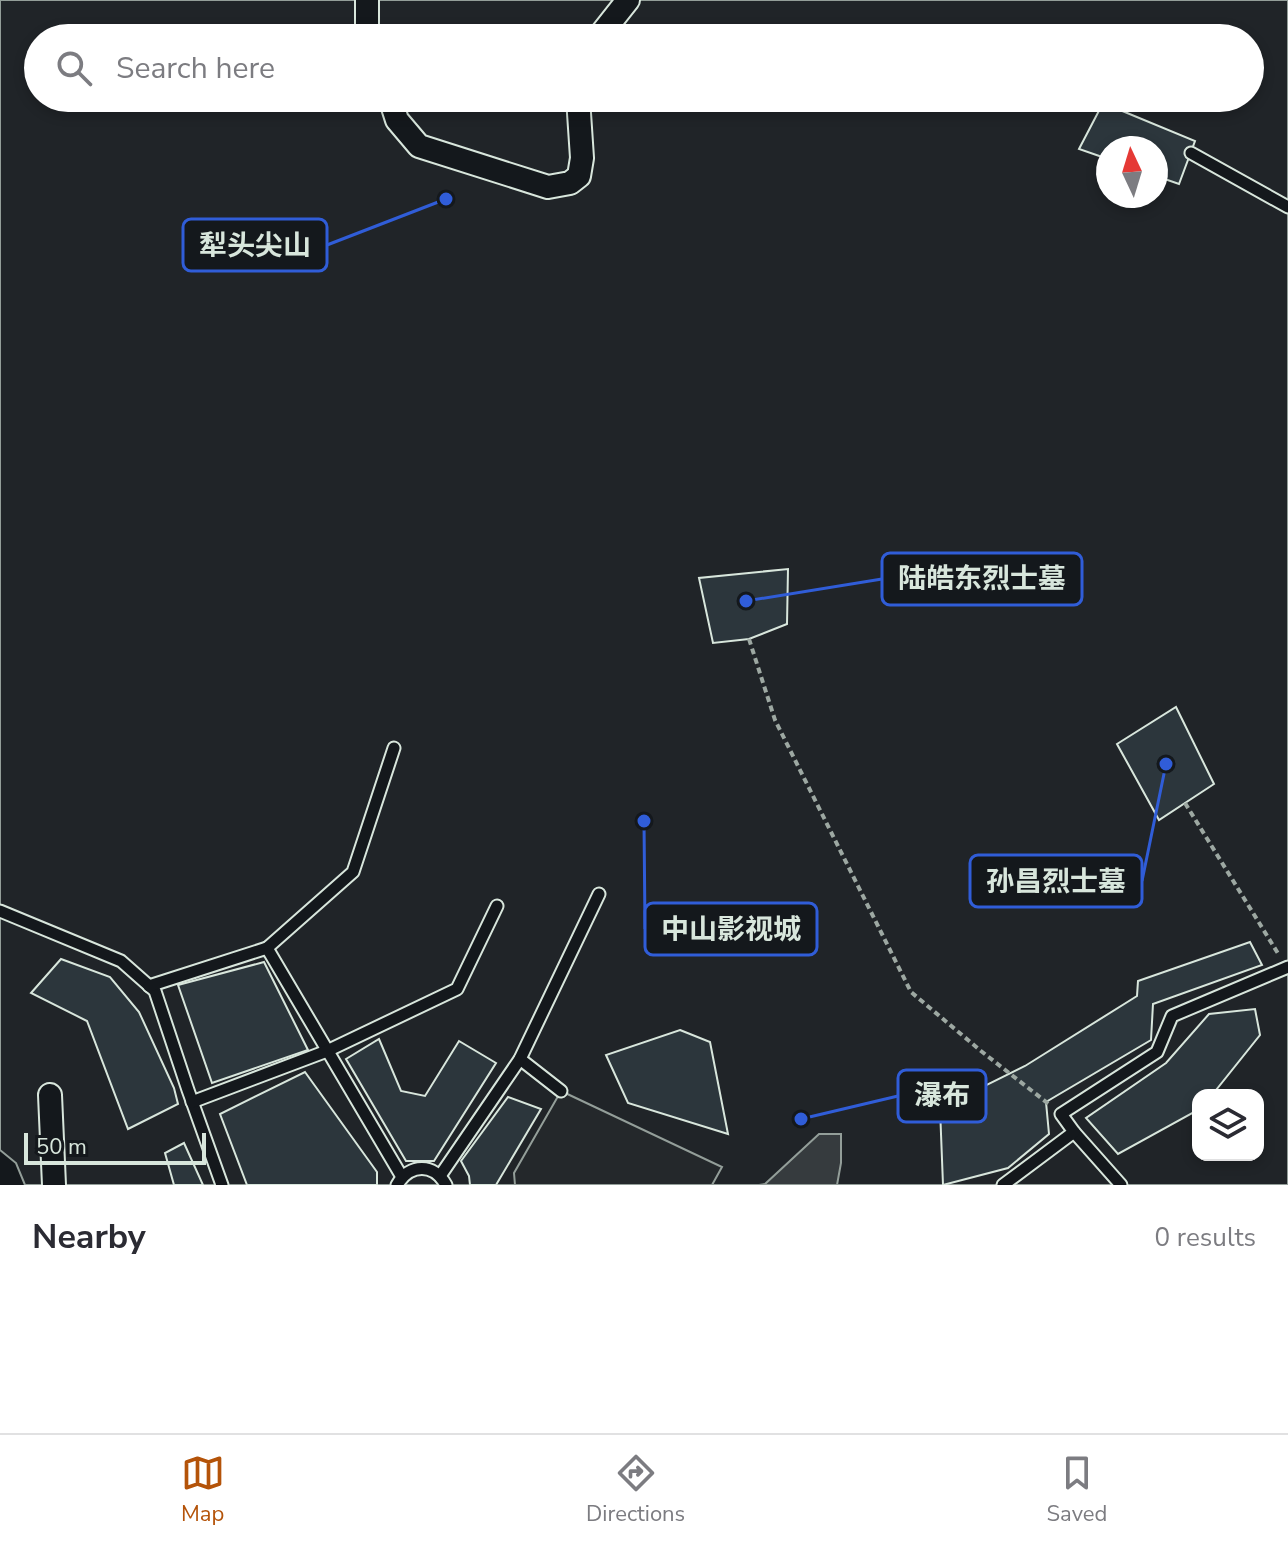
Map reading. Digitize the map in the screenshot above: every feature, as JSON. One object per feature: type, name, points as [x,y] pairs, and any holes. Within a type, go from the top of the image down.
[{"type":"street","points":[[367,0],[367,24]]},
{"type":"street","points":[[609,24],[628,0]]},
{"type":"street","points":[[394,112],[397,120],[419,146],[548,187],[570,183],[579,176],[582,158],[579,112]]},
{"type":"street","points":[[50,1095],[54,1185]]},
{"type":"lane","points":[[1191,153],[1288,207]]},
{"type":"lane","points":[[149,986],[267,948],[353,872],[394,748]]},
{"type":"lane","points":[[267,948],[400,1181],[417,1169],[426,1168],[443,1180],[520,1059],[599,894]]},
{"type":"lane","points":[[192,1102],[327,1051],[457,989],[497,906]]},
{"type":"lane","points":[[0,911],[121,961],[155,991],[222,1185]]},
{"type":"lane","points":[[1121,1185],[1061,1114],[1157,1052],[1172,1016],[1287,967]]},
{"type":"lane","points":[[520,1059],[561,1091]]},
{"type":"lane","points":[[1003,1185],[1074,1132]]},
{"type":"path","points":[[749,639],[775,720],[911,992],[1061,1114]]},
{"type":"path","points":[[1185,803],[1287,967]]},
{"type":"shaded area","points":[[0,0],[1288,0],[1288,1185],[25,1185],[16,1163],[0,1150]]},
{"type":"shaded area","points":[[561,1091],[722,1167],[712,1185],[515,1185],[514,1173]]},
{"type":"shaded area","points":[[819,1134],[841,1134],[837,1185],[759,1185],[765,1184]]},
{"type":"building","points":[[1098,112],[1125,112],[1195,141],[1179,184],[1168,180],[1168,136],[1096,136],[1096,155],[1079,149]]},
{"type":"building","points":[[788,569],[787,624],[749,639],[713,643],[699,578]]},
{"type":"building","points":[[1176,707],[1214,784],[1159,820],[1117,744]]},
{"type":"building","points":[[1250,942],[1262,965],[1153,1004],[1151,1040],[1046,1102],[1049,1134],[1008,1168],[943,1185],[940,1108],[1025,1066],[1137,996],[1138,981]]},
{"type":"building","points":[[61,959],[110,977],[139,1012],[174,1088],[178,1104],[128,1129],[87,1021],[31,993]]},
{"type":"building","points":[[264,962],[308,1050],[212,1083],[178,985]]},
{"type":"building","points":[[1255,1009],[1260,1035],[1217,1089],[1192,1089],[1192,1113],[1118,1154],[1086,1118],[1166,1063],[1209,1014]]},
{"type":"building","points":[[680,1030],[710,1042],[728,1134],[628,1103],[606,1055]]},
{"type":"building","points":[[379,1039],[401,1091],[425,1096],[459,1041],[496,1063],[434,1161],[406,1161],[346,1059]]},
{"type":"building","points":[[305,1072],[377,1172],[377,1185],[247,1185],[220,1114]]},
{"type":"building","points":[[508,1097],[541,1109],[496,1185],[470,1185],[461,1161]]},
{"type":"building","points":[[184,1143],[203,1185],[174,1185],[165,1153]]},
{"type":"place","name":"犁头尖山","points":[[446,199]]},
{"type":"place","name":"陆皓东烈士墓","points":[[746,601]]},
{"type":"place","name":"孙昌烈士墓","points":[[1166,764]]},
{"type":"place","name":"中山影视城","points":[[644,821]]},
{"type":"place","name":"瀑布","points":[[801,1119]]}]
